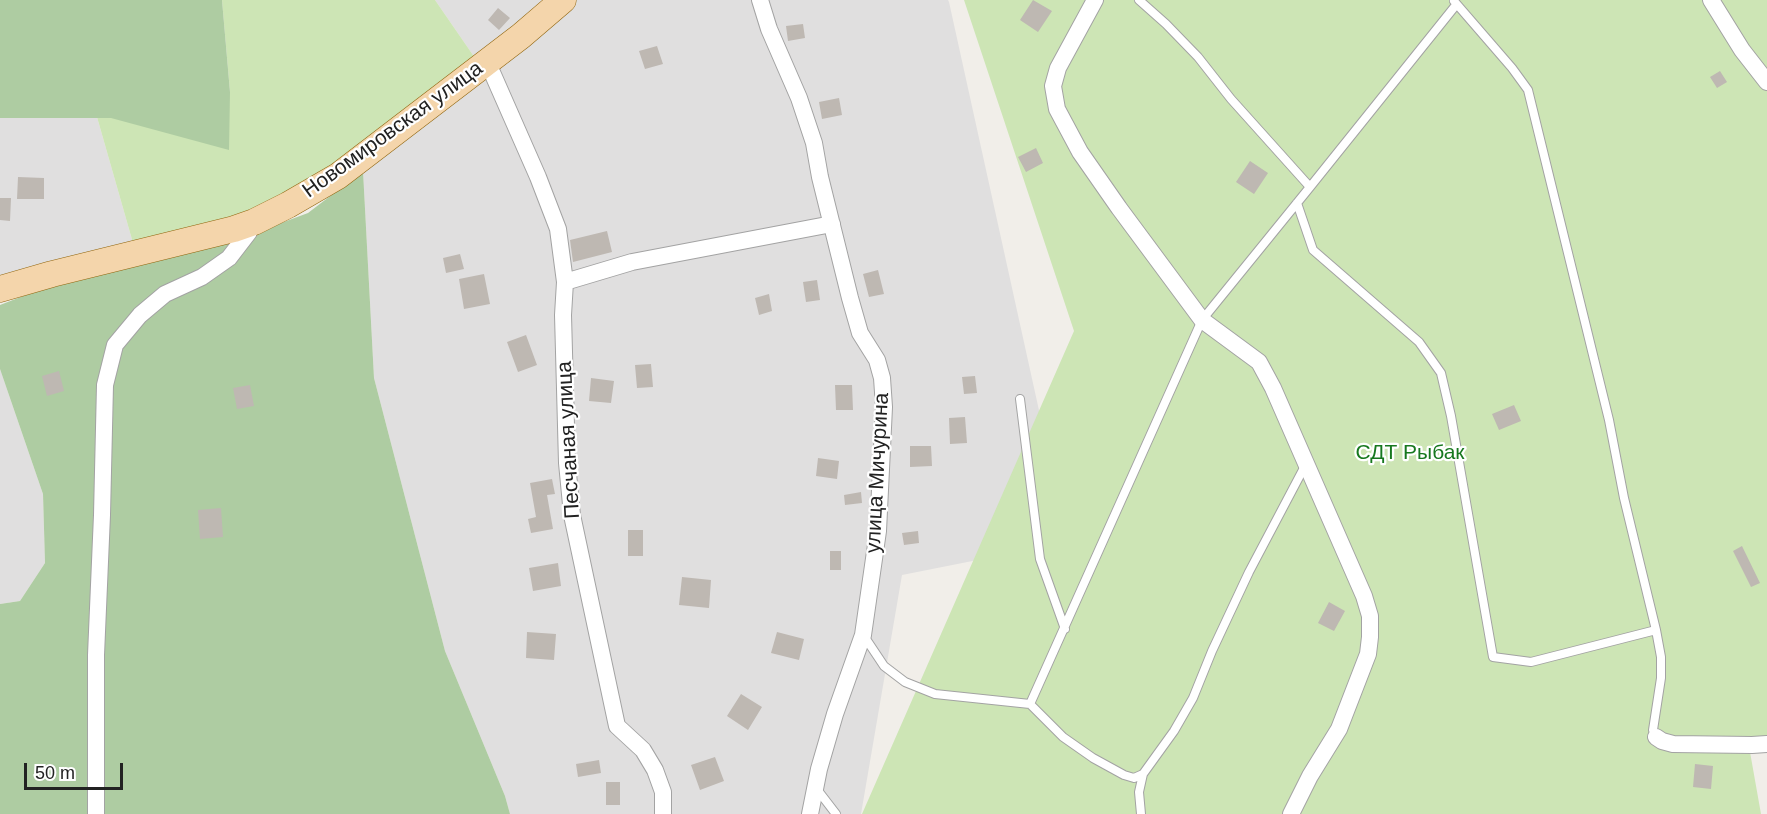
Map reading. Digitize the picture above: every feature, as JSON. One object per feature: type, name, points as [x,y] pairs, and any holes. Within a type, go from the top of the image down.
[{"type":"main road","name":"Новомировская улица","points":[[0,289],[254,222],[288,205],[338,176],[520,36],[563,0]]},
{"type":"street","name":"улица Мичурина","points":[[760,0],[769,30],[800,98],[814,143],[841,268],[860,333],[877,360],[882,378],[884,407],[878,531],[863,635],[835,714],[810,814]]},
{"type":"street","points":[[1095,0],[1058,68],[1053,86],[1057,109],[1087,161],[1119,208],[1202,320],[1259,362],[1273,388],[1364,596],[1370,616],[1368,654],[1340,729],[1310,776],[1291,814]]},
{"type":"street","points":[[1711,0],[1742,50],[1767,82]]},
{"type":"street","name":"Песчаная улица","points":[[487,61],[538,177],[558,229],[565,282],[563,315],[567,463],[572,515],[617,726],[643,750],[655,770],[663,792],[663,814]]},
{"type":"street","points":[[96,814],[96,655],[105,385],[115,345],[140,315],[165,294],[202,277],[229,258],[254,222]]},
{"type":"street","points":[[565,282],[632,261],[832,224]]},
{"type":"street","points":[[1656,737],[1673,744],[1767,744]]},
{"type":"lane","points":[[1139,0],[1198,57],[1230,99],[1311,187]]},
{"type":"lane","points":[[1030,704],[1202,320],[1311,187],[1455,2],[1528,90],[1610,420],[1624,498],[1656,630],[1661,657],[1661,678],[1653,730],[1656,737]]},
{"type":"lane","points":[[1297,203],[1313,250],[1419,342],[1441,373],[1451,416],[1493,657],[1531,662],[1656,630]]},
{"type":"lane","points":[[1020,399],[1040,559],[1065,629]]},
{"type":"lane","points":[[1141,814],[1139,792],[1143,774],[1174,731],[1193,698],[1249,572],[1306,464]]},
{"type":"lane","points":[[863,635],[884,666],[905,682],[935,694],[1030,704],[1063,737],[1093,758],[1124,775],[1134,778],[1143,774]]},
{"type":"lane","points":[[815,788],[836,814]]},
{"type":"shaded area","points":[[435,0],[546,0],[475,58]]},
{"type":"shaded area","points":[[575,0],[948,0],[949,2],[1068,542],[902,575],[861,814],[510,814],[505,796],[445,651],[374,378],[363,171]]},
{"type":"shaded area","points":[[97,117],[133,243],[0,277],[0,118]]},
{"type":"shaded area","points":[[0,369],[43,494],[45,563],[20,601],[0,604]]},
{"type":"green space","points":[[0,0],[222,0],[230,92],[229,150],[111,118],[0,118]]},
{"type":"green space","points":[[222,0],[435,0],[475,58],[360,149],[266,209],[133,243],[97,117],[111,118],[230,92]]},
{"type":"green space","name":"СДТ Рыбак","points":[[964,0],[1767,0],[1767,751],[1750,752],[1761,814],[862,814],[1074,331]]},
{"type":"green space","points":[[363,171],[374,378],[445,651],[505,796],[510,814],[0,814],[0,604],[20,601],[45,563],[43,494],[0,369],[0,305],[49,286],[249,235],[308,213]]},
{"type":"building","points":[[1033,0],[1052,11],[1038,32],[1020,20]]},
{"type":"building","points":[[498,8],[510,18],[499,30],[488,20]]},
{"type":"building","points":[[803,24],[805,38],[788,41],[786,26]]},
{"type":"building","points":[[657,46],[663,64],[645,69],[639,51]]},
{"type":"building","points":[[1720,71],[1727,82],[1717,88],[1710,77]]},
{"type":"building","points":[[839,98],[842,115],[822,119],[819,102]]},
{"type":"building","points":[[1036,148],[1043,163],[1026,172],[1018,157]]},
{"type":"building","points":[[1250,161],[1268,173],[1254,194],[1236,182]]},
{"type":"building","points":[[18,177],[44,178],[44,199],[17,199]]},
{"type":"building","points":[[0,198],[11,198],[10,221],[0,220]]},
{"type":"building","points":[[607,231],[612,252],[573,262],[570,240]]},
{"type":"building","points":[[460,254],[464,269],[446,273],[443,258]]},
{"type":"building","points":[[878,270],[884,294],[869,297],[863,274]]},
{"type":"building","points":[[484,274],[490,304],[464,309],[459,279]]},
{"type":"building","points":[[817,280],[820,300],[806,302],[803,282]]},
{"type":"building","points":[[769,294],[772,311],[759,315],[755,298]]},
{"type":"building","points":[[526,335],[537,365],[518,372],[507,342]]},
{"type":"building","points":[[651,364],[653,387],[637,388],[635,365]]},
{"type":"building","points":[[59,371],[64,391],[47,396],[42,376]]},
{"type":"building","points":[[975,376],[977,393],[964,394],[962,377]]},
{"type":"building","points":[[591,378],[614,381],[611,403],[589,401]]},
{"type":"building","points":[[250,385],[254,406],[237,409],[233,388]]},
{"type":"building","points":[[835,385],[852,385],[853,410],[836,410]]},
{"type":"building","points":[[1514,405],[1521,421],[1499,430],[1492,414]]},
{"type":"building","points":[[965,417],[967,443],[950,444],[949,418]]},
{"type":"building","points":[[910,446],[931,446],[932,466],[910,467]]},
{"type":"building","points":[[818,458],[839,461],[837,479],[816,476]]},
{"type":"building","points":[[552,479],[555,494],[547,495],[553,529],[531,533],[528,519],[536,517],[530,483]]},
{"type":"building","points":[[861,492],[862,503],[845,505],[844,495]]},
{"type":"building","points":[[221,508],[223,537],[200,539],[198,510]]},
{"type":"building","points":[[628,530],[643,530],[643,556],[628,556]]},
{"type":"building","points":[[918,531],[919,543],[904,545],[902,533]]},
{"type":"building","points":[[1742,546],[1760,583],[1751,587],[1733,551]]},
{"type":"building","points":[[830,551],[841,551],[841,570],[830,570]]},
{"type":"building","points":[[558,563],[561,586],[533,591],[529,568]]},
{"type":"building","points":[[682,577],[711,580],[709,608],[679,605]]},
{"type":"building","points":[[1329,602],[1345,611],[1334,631],[1318,623]]},
{"type":"building","points":[[527,632],[556,634],[554,660],[526,658]]},
{"type":"building","points":[[777,632],[804,639],[799,660],[771,653]]},
{"type":"building","points":[[741,694],[762,707],[748,730],[727,716]]},
{"type":"building","points":[[715,757],[724,781],[700,790],[691,765]]},
{"type":"building","points":[[599,760],[601,773],[578,777],[576,764]]},
{"type":"building","points":[[1695,764],[1713,766],[1711,789],[1693,787]]},
{"type":"building","points":[[606,782],[620,782],[620,805],[606,805]]}]
